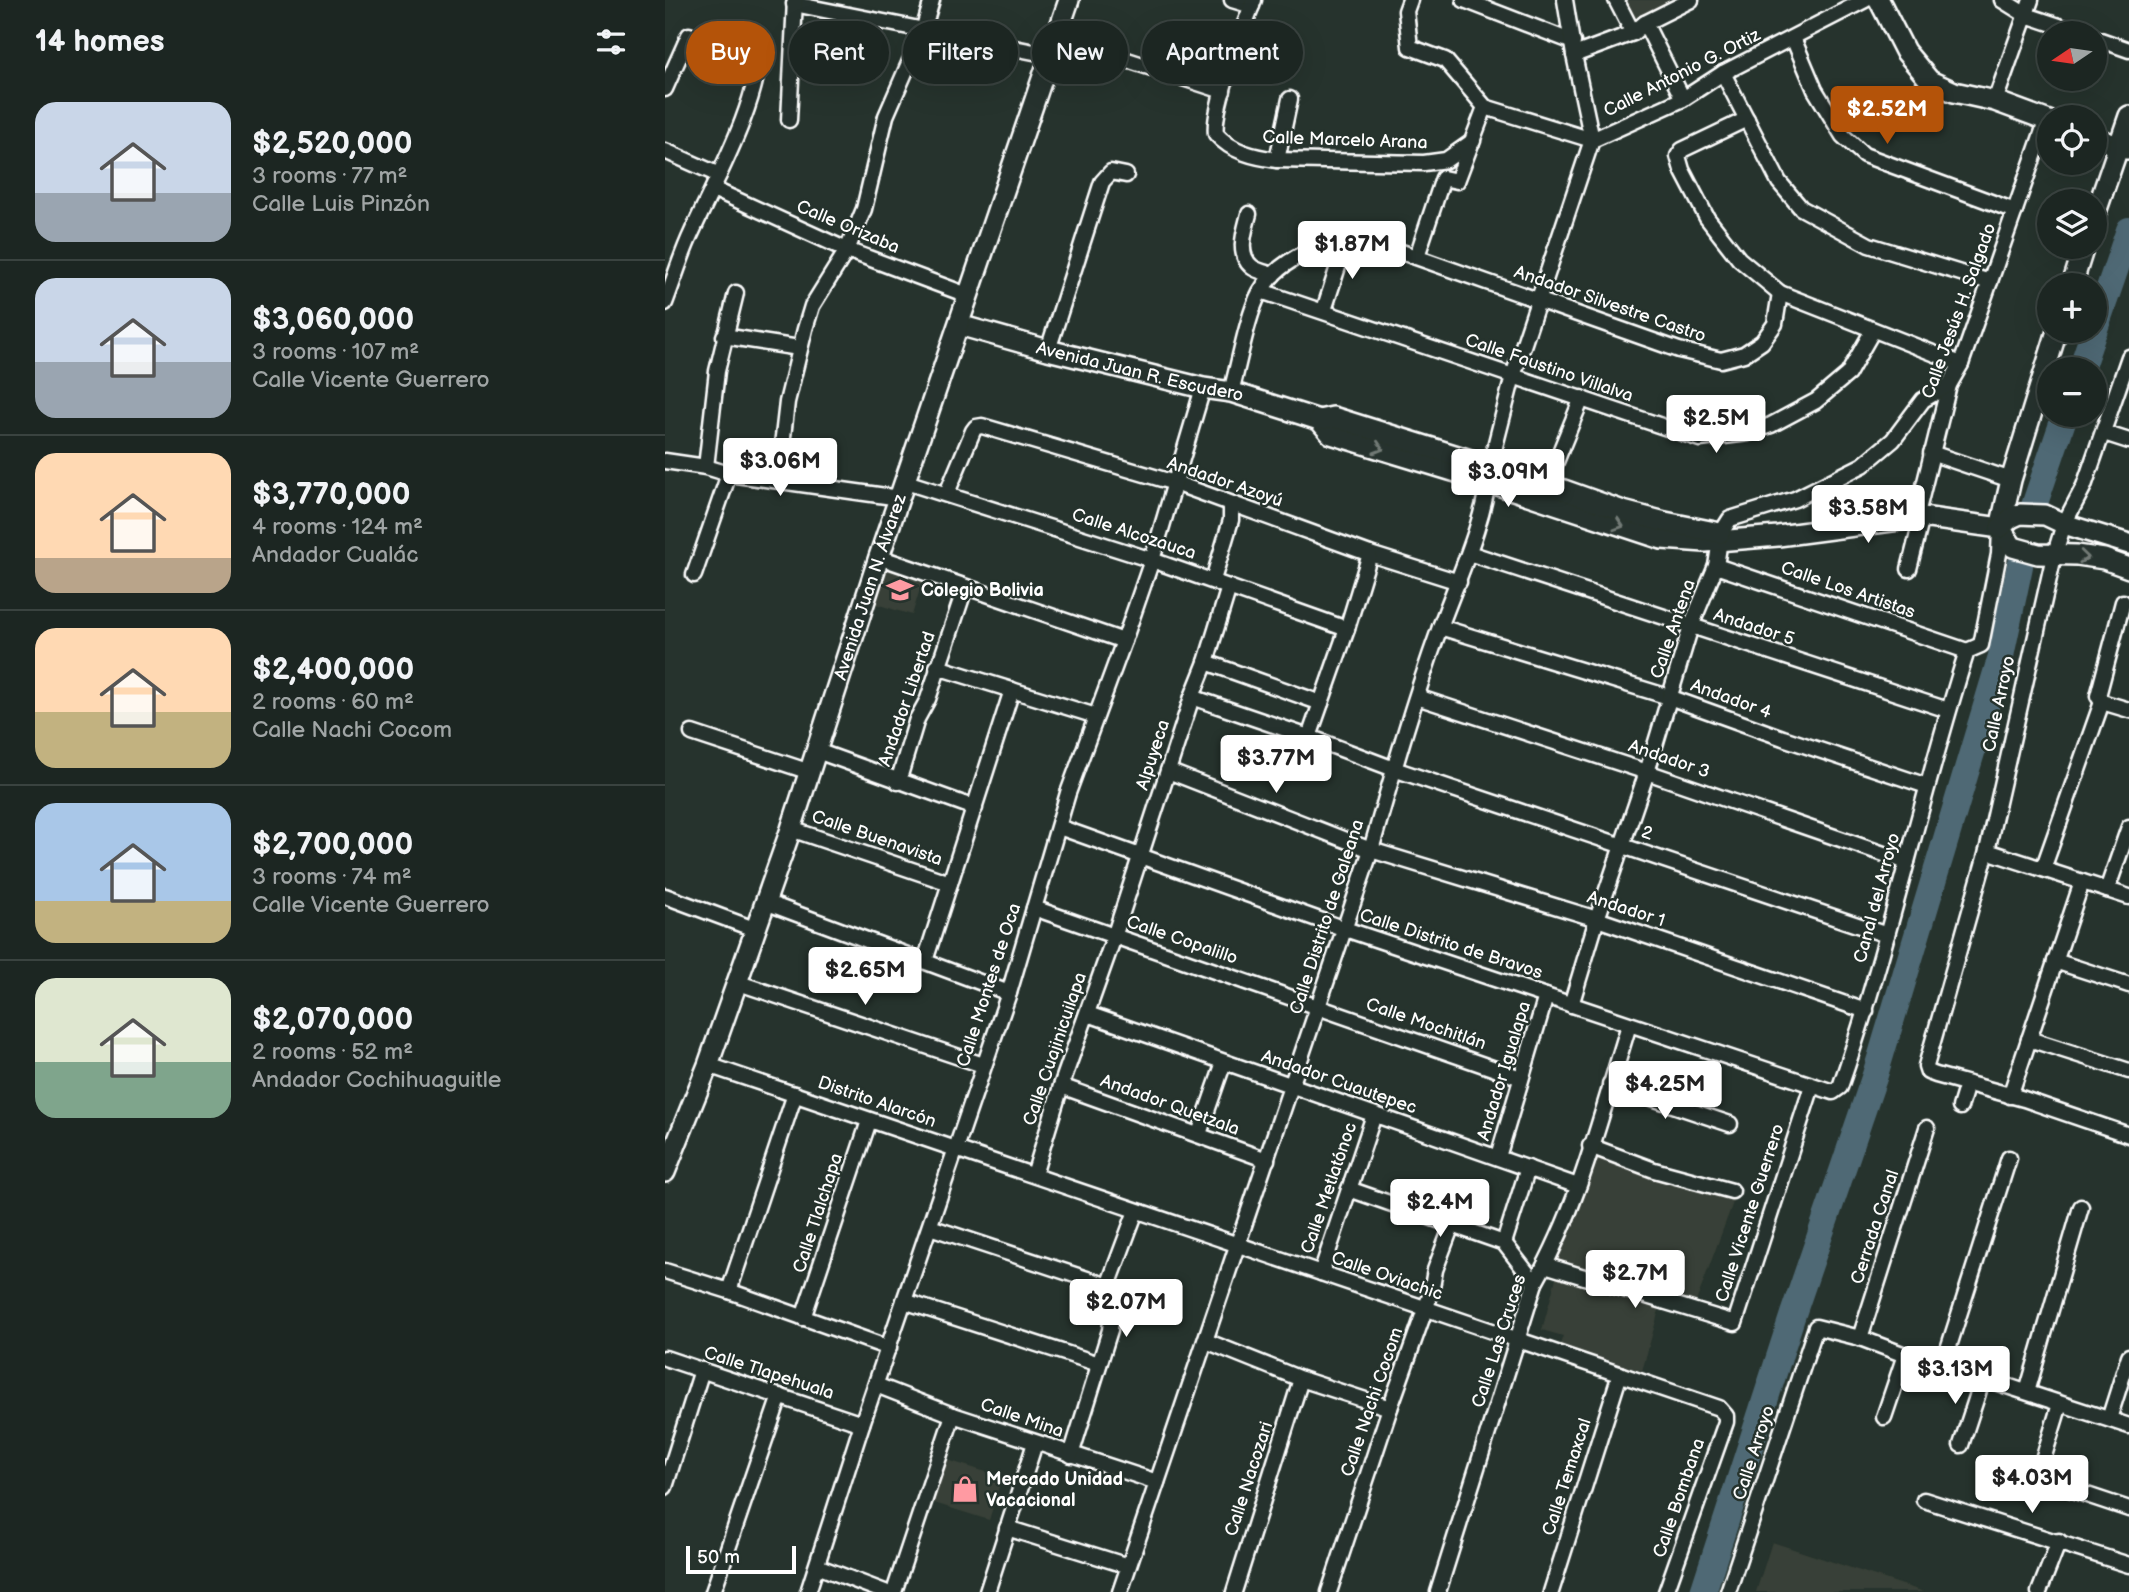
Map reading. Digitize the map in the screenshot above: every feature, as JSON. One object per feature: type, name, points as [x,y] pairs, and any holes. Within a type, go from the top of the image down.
[{"type":"main road","name":"Avenida Juan N. Álvarez","points":[[1061,21],[1069,0]]},
{"type":"main road","points":[[1879,0],[1905,51],[1930,81],[1954,92],[2037,116]]},
{"type":"main road","name":"Avenida Juan N. Álvarez","points":[[665,1172],[671,1140],[708,1065],[791,829],[879,557],[970,296],[1040,84]]},
{"type":"main road","points":[[2106,189],[2123,148],[2129,116]]},
{"type":"main road","name":"Avenida Juan R. Escudero","points":[[960,325],[1048,350],[1203,388],[1231,392],[1319,420],[1331,434],[1490,474],[1547,484],[1665,523],[1726,537]]},
{"type":"main road","points":[[2053,343],[2011,480],[2000,528],[2013,547],[2038,554],[2104,559],[2129,568]]},
{"type":"main road","name":"Avenida Juan R. Escudero","points":[[1490,474],[1662,539],[1686,542],[1726,537],[1778,536],[1919,518],[2000,528]]},
{"type":"main road","points":[[2000,528],[2020,514],[2045,516],[2129,544]]},
{"type":"street","points":[[926,21],[932,0]]},
{"type":"street","points":[[1128,66],[1223,91],[1253,3],[1232,0]]},
{"type":"street","points":[[1410,0],[1406,11],[1410,47],[1445,60],[1485,107],[1457,181],[1443,178],[1417,256]]},
{"type":"street","points":[[1464,0],[1573,48],[1633,33],[1645,23],[1691,0]]},
{"type":"street","points":[[1565,0],[1592,140]]},
{"type":"street","points":[[1616,0],[1633,33]]},
{"type":"street","name":"Calle Antonio G. Ortiz","points":[[1485,107],[1592,140],[1683,99],[1723,73],[1865,0]]},
{"type":"street","points":[[2002,0],[2025,15],[2043,21]]},
{"type":"street","points":[[1995,102],[2031,0]]},
{"type":"street","points":[[789,120],[795,2],[903,26]]},
{"type":"street","points":[[1645,23],[1683,99]]},
{"type":"street","points":[[1793,38],[1815,90],[1843,136],[1864,155],[2015,211]]},
{"type":"street","points":[[665,89],[686,42]]},
{"type":"street","points":[[2107,42],[2129,50]]},
{"type":"street","points":[[1723,73],[1779,182],[1801,208],[1869,245],[1990,282]]},
{"type":"street","points":[[778,480],[787,402],[812,306],[847,250],[864,209],[886,116],[903,76]]},
{"type":"street","points":[[665,303],[690,234],[716,182],[741,122],[753,84]]},
{"type":"street","name":"Calle Marcelo Arana","points":[[1223,91],[1214,124],[1216,134],[1233,148],[1255,157],[1277,160],[1424,163],[1446,160],[1473,141]]},
{"type":"street","points":[[1277,160],[1290,99]]},
{"type":"street","points":[[1747,119],[1682,150],[1678,156],[1682,170],[1707,218],[1739,259],[1780,293],[1961,364]]},
{"type":"street","name":"Calle Distrito de Galeana","points":[[1120,1592],[1345,929],[1440,627],[1469,553],[1513,376],[1540,302],[1592,140]]},
{"type":"street","name":"Calle Jesús H. Salgado","points":[[1909,569],[1931,453],[1949,385],[1961,364],[2037,150]]},
{"type":"street","name":"Calle Orizaba","points":[[665,151],[716,182],[847,250],[970,296]]},
{"type":"street","points":[[1048,350],[1102,182],[1111,172],[1126,175]]},
{"type":"street","points":[[1249,214],[1242,243],[1245,257],[1252,267],[1273,275]]},
{"type":"street","points":[[1324,310],[1346,242]]},
{"type":"street","name":"Andador Silvestre Castro","points":[[1261,291],[1273,275],[1289,261],[1323,246],[1346,242],[1379,244],[1679,350],[1721,360],[1744,354],[1762,341],[1775,324],[1780,293]]},
{"type":"street","points":[[1231,392],[1261,291]]},
{"type":"street","name":"Calle Faustino Villalva","points":[[1261,291],[1324,310],[1700,439],[1748,433],[1794,415],[1816,401],[1848,374],[1873,330]]},
{"type":"street","points":[[706,467],[717,371],[736,292]]},
{"type":"street","points":[[724,335],[799,348]]},
{"type":"street","name":"Calle Arroyo","points":[[1967,1084],[1928,1072],[1926,1066],[1987,851],[2054,556],[2064,524],[2084,486],[2129,357]]},
{"type":"street","points":[[1726,537],[1730,519],[1795,499],[1863,466],[1893,440],[1923,400],[1949,385]]},
{"type":"street","name":"Calle Montes de Oca","points":[[809,1592],[862,1424],[1009,993],[1068,793],[1152,560],[1203,388]]},
{"type":"street","points":[[1547,484],[1582,398]]},
{"type":"street","name":"Andador Azoyú","points":[[947,494],[976,427],[982,426],[1175,484],[1370,554],[1459,582]]},
{"type":"street","points":[[2103,433],[2129,441]]},
{"type":"street","points":[[1931,453],[2011,480]]},
{"type":"street","points":[[665,461],[706,467],[729,474],[778,480],[903,490]]},
{"type":"street","points":[[694,575],[729,474]]},
{"type":"street","name":"Calle Alcozauca","points":[[903,490],[947,494],[1213,580],[1347,629]]},
{"type":"street","points":[[1213,580],[1231,520],[1231,504]]},
{"type":"street","name":"Canal del Arroyo","points":[[1833,1092],[1840,1087],[1866,1011],[1948,710],[1967,651],[1981,646],[1999,554],[2000,528]]},
{"type":"street","name":"Calle Antena","points":[[1571,1005],[1647,772],[1691,626],[1726,537]]},
{"type":"street","name":"Andador 5","points":[[1469,553],[1948,710]]},
{"type":"street","points":[[1309,737],[1370,554]]},
{"type":"street","points":[[879,557],[1124,641]]},
{"type":"street","name":"Calle Los Artistas","points":[[1716,566],[1967,651]]},
{"type":"street","name":"Alpuyeca","points":[[1114,937],[1229,587]]},
{"type":"street","name":"Andador Libertad","points":[[898,782],[917,719],[928,699],[965,588]]},
{"type":"street","points":[[2043,869],[2100,699],[2123,602]]},
{"type":"street","name":"Andador 4","points":[[1440,627],[1669,697],[1927,786]]},
{"type":"street","points":[[1206,662],[1321,703]]},
{"type":"street","points":[[937,667],[1096,716]]},
{"type":"street","points":[[925,961],[1012,690]]},
{"type":"street","name":"2","points":[[1192,697],[1394,769],[1887,935]]},
{"type":"street","name":"Andador 3","points":[[1417,697],[1647,772],[1907,863]]},
{"type":"street","points":[[2100,699],[2129,710]]},
{"type":"street","points":[[692,733],[810,772]]},
{"type":"street","points":[[817,751],[975,808]]},
{"type":"street","name":"Andador 1","points":[[1168,771],[1371,850],[1597,919],[1866,1011]]},
{"type":"street","name":"Calle Distrito de Bravos","points":[[1059,827],[1345,929],[1833,1092]]},
{"type":"street","points":[[2107,890],[2129,827]]},
{"type":"street","name":"Calle Buenavista","points":[[791,829],[950,883]]},
{"type":"street","points":[[1987,851],[2129,897]]},
{"type":"street","points":[[2010,1096],[2082,882]]},
{"type":"street","points":[[665,896],[754,929]]},
{"type":"street","points":[[765,902],[1009,993]]},
{"type":"street","name":"Calle Copalillo","points":[[1034,908],[1319,1007]]},
{"type":"street","name":"Calle Cuajinicuilapa","points":[[1034,1175],[1061,1086],[1114,937]]},
{"type":"street","points":[[2055,961],[2129,985]]},
{"type":"street","points":[[736,982],[983,1065]]},
{"type":"street","name":"Andador Igualapa","points":[[1498,1157],[1546,996]]},
{"type":"street","name":"Calle Mochitlán","points":[[1319,1007],[1521,1078]]},
{"type":"street","name":"Andador Cuautepec","points":[[1088,1014],[1578,1186]]},
{"type":"street","name":"Calle Las Cruces","points":[[1438,1592],[1535,1283],[1578,1186],[1629,1025]]},
{"type":"street","points":[[2029,1039],[2129,1071]]},
{"type":"street","points":[[1199,1134],[1224,1062]]},
{"type":"street","name":"Distrito Alarcón","points":[[708,1065],[1034,1175]]},
{"type":"street","points":[[1610,1084],[1730,1124]]},
{"type":"street","points":[[1960,1107],[1967,1084],[2129,1135]]},
{"type":"street","name":"Andador Quetzala","points":[[1061,1086],[1267,1160]]},
{"type":"street","name":"Calle Vicente Guerrero","points":[[1545,1265],[1734,1323],[1812,1086]]},
{"type":"street","points":[[729,1291],[795,1094]]},
{"type":"street","name":"Calle Metlatónoc","points":[[1321,1273],[1374,1115]]},
{"type":"street","name":"Calle Tlalchapa","points":[[803,1318],[869,1121]]},
{"type":"street","name":"Cerrada Canal","points":[[1860,1338],[1927,1128]]},
{"type":"street","points":[[1590,1146],[1654,1170],[1732,1191]]},
{"type":"street","points":[[1943,1365],[2009,1158]]},
{"type":"street","points":[[1504,1243],[1528,1168]]},
{"type":"street","name":"Calle Oviachic","points":[[1034,1175],[1719,1408],[1726,1416]]},
{"type":"street","points":[[1349,1189],[1504,1243],[1535,1283]]},
{"type":"street","points":[[2027,1392],[2081,1207]]},
{"type":"street","points":[[1071,1455],[1110,1330],[1112,1313],[1108,1286],[1136,1211]]},
{"type":"street","name":"Calle Nachi Cocom","points":[[1329,1592],[1452,1225]]},
{"type":"street","points":[[930,1227],[1108,1286]]},
{"type":"street","points":[[665,1271],[889,1348]]},
{"type":"street","points":[[904,1301],[1099,1364]]},
{"type":"street","name":"Calle Arroyo","points":[[1728,1592],[1816,1327],[1860,1338]]},
{"type":"street","points":[[1860,1338],[1905,1355],[2129,1426]]},
{"type":"street","points":[[1206,1341],[1389,1408]]},
{"type":"street","points":[[1884,1417],[1905,1355]]},
{"type":"street","points":[[2109,1419],[2129,1356]]},
{"type":"street","name":"Calle Tlapehuala","points":[[665,1358],[862,1424]]},
{"type":"street","points":[[665,1487],[702,1370]]},
{"type":"street","name":"Calle Temaxcal","points":[[1551,1592],[1620,1374]]},
{"type":"street","name":"Calle Nacozari","points":[[1234,1592],[1301,1378]]},
{"type":"street","points":[[1961,1446],[1983,1378]]},
{"type":"street","name":"Calle Mina","points":[[876,1385],[953,1415],[1157,1482]]},
{"type":"street","points":[[713,1592],[780,1396]]},
{"type":"street","points":[[2060,1404],[2040,1476],[2129,1510]]},
{"type":"street","points":[[894,1592],[953,1415]]},
{"type":"street","name":"Calle Bombana","points":[[1666,1592],[1726,1416]]},
{"type":"street","points":[[987,1592],[1035,1443]]},
{"type":"street","points":[[1924,1500],[2129,1565]]},
{"type":"street","points":[[1007,1528],[1128,1566]]},
{"type":"street","points":[[2039,1592],[2059,1541]]},
{"type":"street","points":[[817,1566],[885,1592]]},
{"type":"shaded area","points":[[1623,0],[1686,0],[1635,24]]},
{"type":"shaded area","name":"Colegio Bolivia","points":[[887,565],[924,576],[912,615],[876,604]]},
{"type":"shaded area","points":[[1592,1150],[1735,1197],[1693,1310],[1556,1264]]},
{"type":"shaded area","points":[[1558,1271],[1661,1303],[1642,1371],[1559,1347],[1563,1336],[1542,1330]]},
{"type":"shaded area","name":"Mercado Unidad Vacacional","points":[[941,1458],[1002,1477],[989,1520],[928,1501]]},
{"type":"shaded area","points":[[1772,1542],[1924,1592],[1756,1592]]},
{"type":"waterway","points":[[2107,294],[2129,230]]},
{"type":"waterway","points":[[2085,357],[2090,343]]},
{"type":"waterway","points":[[2033,509],[2061,427]]},
{"type":"waterway","points":[[1703,1592],[1793,1314],[1875,1075],[2001,656],[2020,566]]},
{"type":"place","name":"Colegio Bolivia","points":[[900,590]]},
{"type":"place","name":"Mercado Unidad Vacacional","points":[[965,1489]]}]
